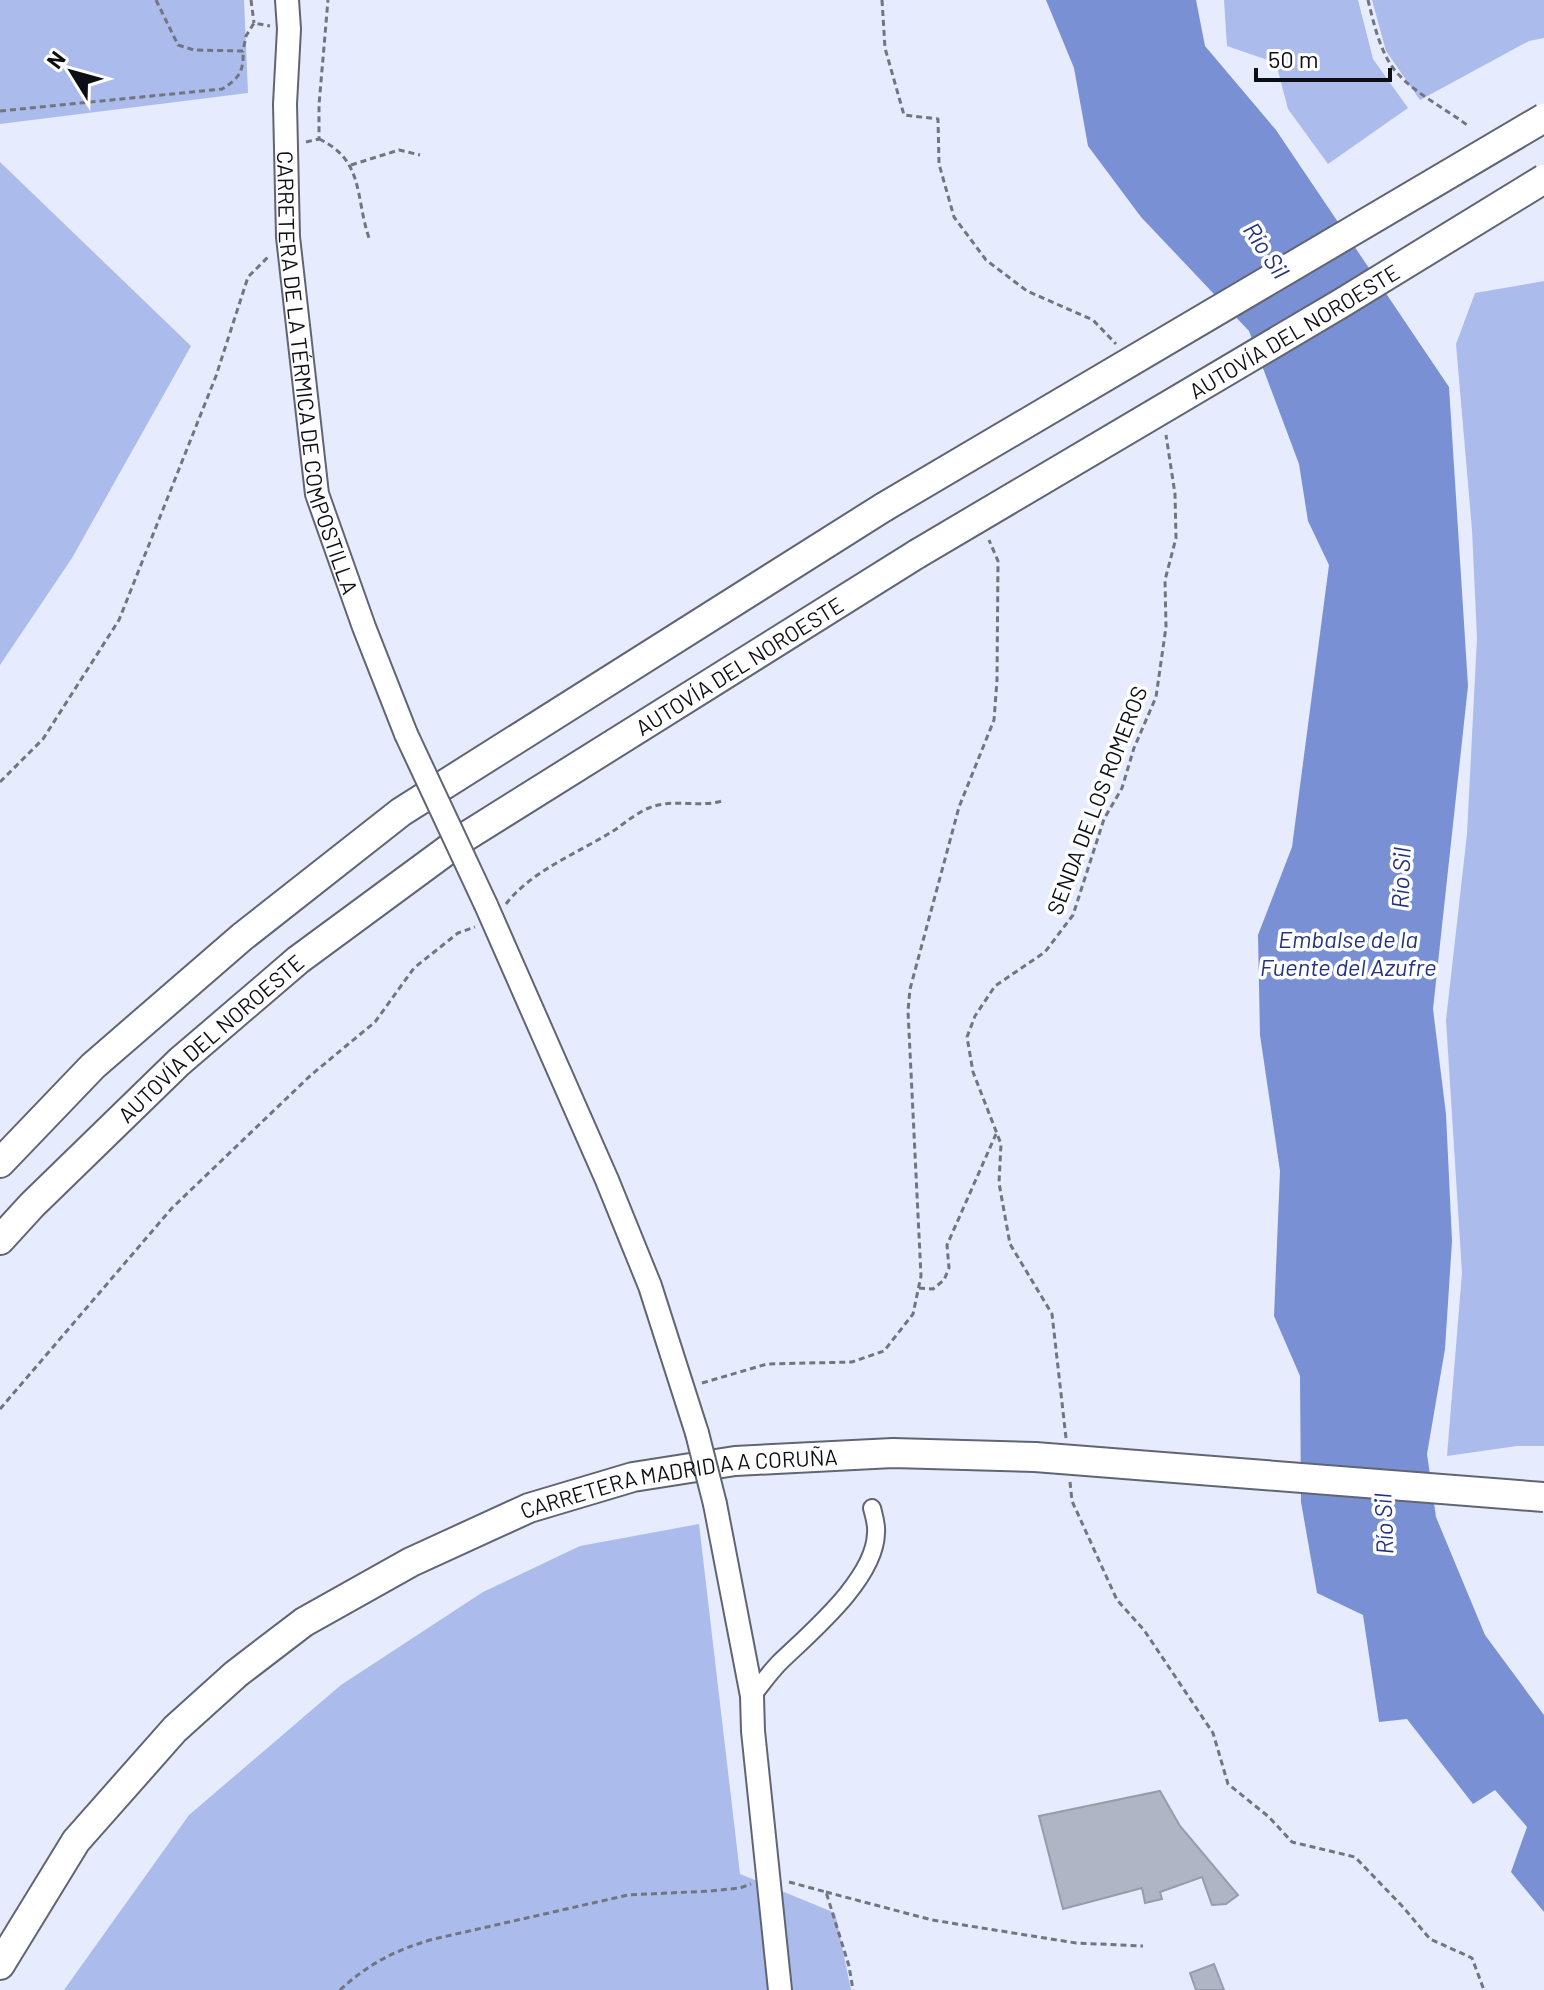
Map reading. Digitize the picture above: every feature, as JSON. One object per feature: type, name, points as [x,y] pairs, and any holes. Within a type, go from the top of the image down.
[{"type":"highway","points":[[0,1163],[104,1056],[242,937],[401,812],[884,507],[1544,118]]},
{"type":"highway","name":"AUTOVÍA DEL NOROESTE","points":[[0,1240],[179,1062],[311,950],[465,837],[917,554],[1340,304],[1544,179]]},
{"type":"highway","name":"CARRETERA MADRID A A CORUÑA","points":[[0,1965],[76,1841],[175,1729],[236,1674],[304,1622],[411,1562],[529,1508],[633,1477],[735,1461],[893,1453],[1035,1457],[1544,1497]]},
{"type":"street","name":"CARRETERA DE LA TÉRMICA DE COMPOSTILLA","points":[[287,0],[289,29],[285,104],[288,237],[317,494],[406,734],[489,913],[607,1180],[650,1286],[697,1433],[715,1504],[752,1696],[780,1990]]},
{"type":"street","points":[[752,1696],[853,1585],[870,1559],[876,1534],[872,1508]]},
{"type":"path","points":[[156,0],[178,45],[194,50],[243,51]]},
{"type":"path","points":[[0,111],[222,89],[238,80],[244,66],[246,36],[254,23],[251,0]]},
{"type":"path","points":[[319,139],[328,0]]},
{"type":"path","points":[[882,0],[885,48],[904,115],[938,119],[939,164],[954,217],[986,260],[1027,291],[1093,320],[1124,352]]},
{"type":"path","points":[[1368,0],[1375,28],[1390,63],[1400,76],[1467,125]]},
{"type":"path","points":[[254,23],[289,29]]},
{"type":"path","points":[[286,146],[319,139],[336,147],[351,165],[369,238]]},
{"type":"path","points":[[351,165],[399,150],[420,155]]},
{"type":"path","points":[[0,782],[43,739],[119,620],[216,376],[248,277],[288,237]]},
{"type":"path","name":"SENDA DE LOS ROMEROS","points":[[1067,1441],[1052,1314],[1010,1244],[999,1183],[1001,1144],[973,1072],[967,1037],[975,1016],[995,986],[1045,952],[1073,915],[1104,819],[1122,788],[1134,748],[1156,697],[1166,627],[1165,580],[1176,538],[1175,494],[1163,425]]},
{"type":"path","points":[[683,1388],[767,1364],[852,1362],[884,1351],[913,1314],[921,1276],[908,1011],[910,989],[959,807],[994,720],[998,561],[986,535]]},
{"type":"path","points":[[0,1409],[172,1208],[311,1075],[375,1022],[414,968],[543,873],[650,807],[684,803],[706,806],[722,801]]},
{"type":"path","points":[[919,1288],[933,1289],[944,1280],[949,1268],[947,1245],[996,1134]]},
{"type":"path","points":[[1069,1471],[1072,1501],[1117,1600],[1144,1630],[1213,1733],[1228,1784],[1269,1817],[1292,1842],[1355,1857],[1430,1939],[1472,1958],[1484,1990]]},
{"type":"path","points":[[340,1990],[380,1959],[420,1942],[628,1895],[740,1888],[768,1877],[932,1920],[1076,1943],[1143,1946]]},
{"type":"path","points":[[826,1892],[849,1966],[853,1990]]},
{"type":"shaded area","points":[[0,0],[244,0],[248,93],[0,124]]},
{"type":"shaded area","points":[[1224,0],[1358,0],[1373,59],[1408,108],[1328,164],[1288,109],[1276,63],[1227,46]]},
{"type":"shaded area","points":[[1372,0],[1544,0],[1544,38],[1529,41],[1420,100],[1386,51]]},
{"type":"shaded area","points":[[0,162],[191,346],[72,558],[0,665]]},
{"type":"shaded area","points":[[1544,281],[1544,1446],[1517,1446],[1447,1456],[1462,1273],[1446,1020],[1467,834],[1477,638],[1472,530],[1456,344],[1475,293]]},
{"type":"shaded area","points":[[699,1524],[740,1874],[835,1913],[851,1990],[64,1990],[189,1815],[341,1685],[483,1592],[580,1546]]},
{"type":"water","name":"Embalse de la Fuente del Azufre","points":[[1046,0],[1196,0],[1205,46],[1276,130],[1449,387],[1468,686],[1433,1009],[1446,1114],[1452,1241],[1445,1349],[1427,1454],[1436,1517],[1485,1635],[1544,1715],[1544,1912],[1511,1872],[1527,1827],[1495,1790],[1473,1804],[1407,1719],[1379,1722],[1363,1615],[1317,1593],[1301,1502],[1300,1376],[1274,1316],[1280,1171],[1260,1035],[1258,935],[1292,847],[1329,565],[1308,521],[1299,464],[1249,331],[1141,217],[1088,146],[1074,68]]},
{"type":"building","points":[[1160,1791],[1180,1826],[1238,1895],[1226,1904],[1212,1905],[1202,1877],[1160,1892],[1162,1899],[1145,1903],[1142,1888],[1063,1909],[1039,1816]]},
{"type":"building","points":[[1214,1964],[1224,1990],[1196,1990],[1190,1973]]},
{"type":"water label","name":"Río Sil","points":[[1267,250]]},
{"type":"water label","name":"Río Sil","points":[[1400,878]]},
{"type":"water label","name":"Río Sil","points":[[1383,1524]]}]
